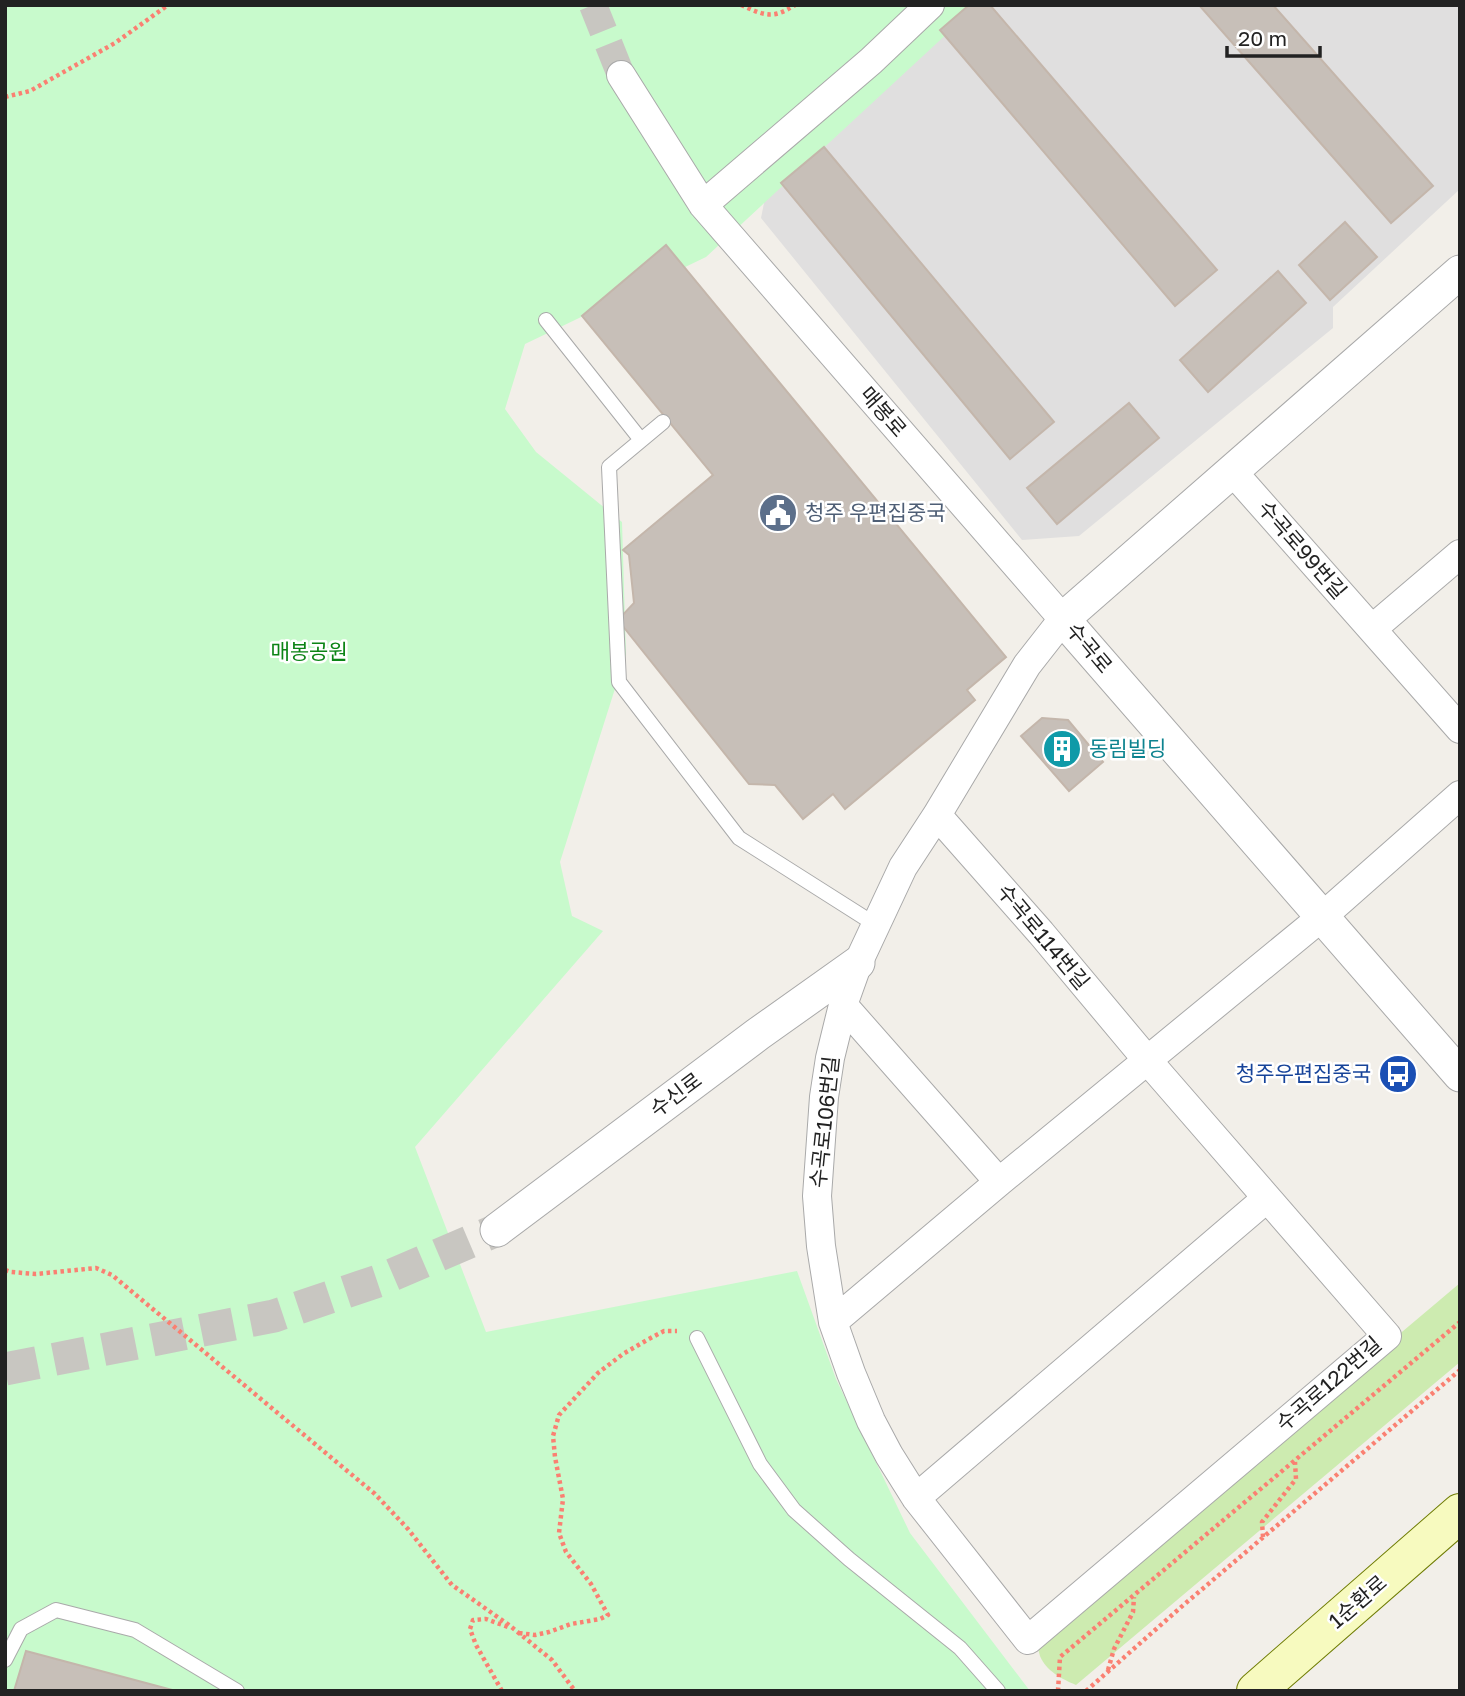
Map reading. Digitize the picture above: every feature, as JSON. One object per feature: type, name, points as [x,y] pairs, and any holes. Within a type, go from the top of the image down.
[{"type":"main road","name":"1순환로","points":[[1256,1691],[1460,1513]]},
{"type":"street","points":[[703,205],[871,61],[930,5]]},
{"type":"street","name":"매봉로","points":[[621,75],[703,205],[1063,619]]},
{"type":"street","name":"수곡로","points":[[1460,272],[1063,619],[1460,1075]]},
{"type":"street","name":"수곡로99번길","points":[[1233,472],[1460,729]]},
{"type":"street","points":[[1372,629],[1460,554]]},
{"type":"street","name":"수곡로106번길","points":[[1028,1640],[916,1498],[870,1421],[833,1322],[821,1245],[817,1196],[824,1097],[844,1005],[858,964],[903,867],[1027,665],[1063,619]]},
{"type":"street","points":[[833,1322],[1323,916],[1460,795]]},
{"type":"street","name":"수곡로114번길","points":[[937,815],[1041,933],[1148,1061]]},
{"type":"street","name":"수신로","points":[[497,1230],[758,1034],[858,964]]},
{"type":"street","points":[[844,1005],[999,1182]]},
{"type":"street","name":"수곡로122번길","points":[[1028,1640],[1387,1336],[1148,1061]]},
{"type":"street","points":[[916,1498],[1267,1198]]},
{"type":"lane","points":[[546,320],[640,440]]},
{"type":"lane","points":[[663,422],[609,467],[619,682],[739,838],[876,925]]},
{"type":"lane","points":[[697,1338],[760,1464],[794,1510],[849,1559],[960,1648],[998,1691]]},
{"type":"lane","points":[[5,1660],[21,1629],[56,1610],[135,1630],[237,1691]]},
{"type":"path","points":[[5,97],[30,91],[115,43],[168,5]]},
{"type":"path","points":[[741,5],[764,15],[781,14],[795,5]]},
{"type":"path","points":[[5,1270],[36,1274],[96,1268],[112,1275],[375,1494],[408,1529],[452,1585],[552,1660],[575,1691]]},
{"type":"path","points":[[1058,1691],[1060,1657],[1460,1322]]},
{"type":"path","points":[[502,1691],[476,1645],[470,1629],[473,1620],[486,1619],[520,1633],[535,1635],[608,1615],[592,1584],[566,1552],[559,1533],[563,1499],[553,1436],[559,1415],[598,1373],[647,1340],[664,1331],[680,1331],[697,1338]]},
{"type":"path","points":[[1086,1691],[1460,1370]]},
{"type":"path","points":[[1263,1537],[1262,1522],[1296,1479],[1294,1461]]},
{"type":"path","points":[[1108,1671],[1114,1649],[1133,1612],[1134,1596]]},
{"type":"shaded area","points":[[960,5],[1460,5],[1460,189],[1333,307],[1333,328],[1079,536],[1022,540],[761,218],[770,173]]},
{"type":"green space","name":"매봉공원","points":[[5,5],[978,5],[706,257],[525,344],[505,409],[536,452],[622,522],[626,654],[560,862],[572,916],[603,931],[415,1147],[486,1332],[797,1271],[836,1379],[910,1533],[1030,1691],[5,1691]]},
{"type":"green space","points":[[1460,1283],[1460,1362],[1076,1685],[1046,1666],[1039,1654],[1038,1639]]},
{"type":"building","points":[[969,5],[990,5],[1217,270],[1175,306],[940,30]]},
{"type":"building","points":[[1199,5],[1273,5],[1433,186],[1391,223]]},
{"type":"building","points":[[824,147],[1054,422],[1010,459],[781,183]]},
{"type":"building","points":[[1345,222],[1377,257],[1330,300],[1299,265]]},
{"type":"building","name":"청주 우편집중국","points":[[666,245],[1006,657],[967,690],[975,700],[845,809],[833,794],[803,819],[775,785],[749,784],[618,620],[634,603],[629,555],[623,550],[713,475],[582,316]]},
{"type":"building","points":[[1278,271],[1306,303],[1208,392],[1180,360]]},
{"type":"building","points":[[1129,403],[1159,438],[1057,524],[1027,488]]},
{"type":"building","name":"동림빌딩","points":[[1042,718],[1068,720],[1103,762],[1069,791],[1021,736]]},
{"type":"building","points":[[26,1651],[176,1691],[14,1691]]},
{"type":"tunnel","points":[[593,5],[621,75]]},
{"type":"tunnel","points":[[5,1369],[274,1316],[378,1281],[497,1230]]},
{"type":"place","name":"청주 우편집중국","points":[[778,513]]},
{"type":"place","name":"동림빌딩","points":[[1062,749]]},
{"type":"place","name":"청주우편집중국","points":[[1398,1074]]}]
